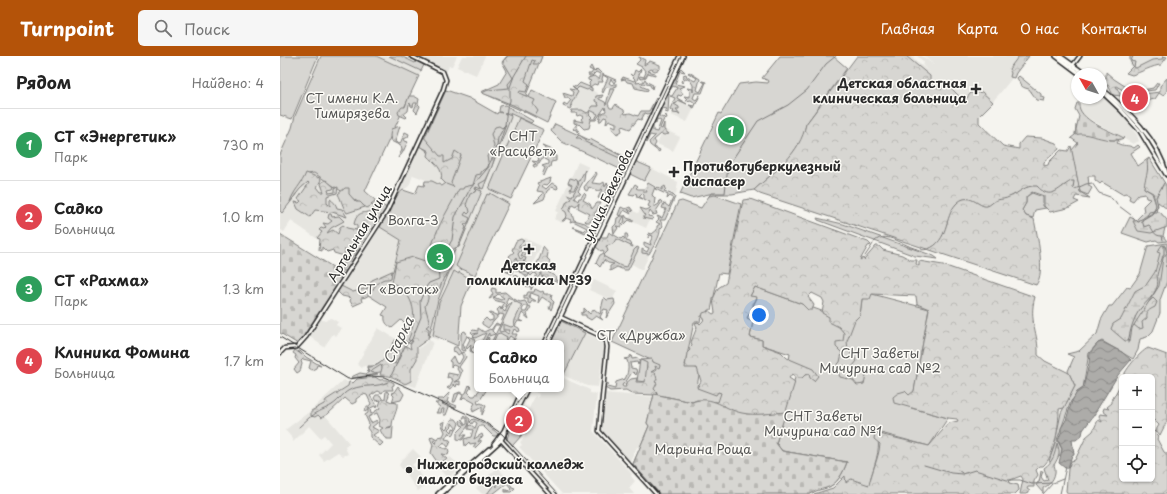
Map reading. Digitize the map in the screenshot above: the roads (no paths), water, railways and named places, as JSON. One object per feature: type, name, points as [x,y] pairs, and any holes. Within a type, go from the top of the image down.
[{"type":"main road","name":"улица Бекетова","points":[[549,340],[680,56]]},
{"type":"main road","name":"улица Бекетова","points":[[547,340],[683,56]]},
{"type":"main road","points":[[1056,56],[1075,68]]},
{"type":"main road","points":[[1060,56],[1072,66]]},
{"type":"main road","points":[[1107,93],[1127,111],[1142,129],[1165,167],[1167,176]]},
{"type":"main road","points":[[1107,97],[1140,131],[1167,176]]},
{"type":"main road","points":[[438,494],[500,439],[522,392]]},
{"type":"main road","points":[[441,494],[500,439],[525,392]]},
{"type":"street","name":"Артельная улица","points":[[280,353],[285,348],[297,347],[306,338],[387,211],[446,85],[445,77],[442,71],[412,56]]},
{"type":"street","points":[[1072,66],[1080,56]]},
{"type":"street","points":[[559,316],[604,338],[607,342],[599,429],[602,435],[656,494]]},
{"type":"street","points":[[500,439],[550,494]]},
{"type":"water","points":[[1102,342],[1122,352],[1131,360],[1118,375],[1096,411],[1096,414],[1083,430],[1082,435],[1076,440],[1072,440],[1074,454],[1072,455],[1068,468],[1065,468],[1059,463],[1062,449],[1058,440],[1061,433],[1061,428],[1066,420],[1072,401],[1077,392],[1083,388],[1090,353],[1098,343]]},
{"type":"waterway","name":"Старка","points":[[391,376],[405,346],[412,339],[421,317],[420,301],[426,287],[429,283],[439,279],[438,264],[452,240],[455,217],[470,189],[486,170],[492,159],[497,146],[498,138],[505,125],[507,108],[510,101],[510,87],[514,76],[526,56]]},
{"type":"waterway","points":[[710,194],[725,193],[728,166],[758,121],[788,105],[807,90],[826,64],[836,56]]},
{"type":"waterway","points":[[874,242],[880,238],[886,237],[914,248],[921,250],[928,249],[940,240],[952,209],[961,200],[969,199],[981,205],[987,206],[996,201],[1008,198],[1025,188],[1033,186],[1037,186],[1046,193],[1050,193],[1058,190],[1071,181],[1074,181],[1073,188],[1075,189],[1092,183],[1099,193],[1110,197]]},
{"type":"waterway","points":[[1163,240],[1162,236],[1155,234],[1149,225],[1144,227],[1142,220],[1152,214],[1158,206],[1156,197],[1164,183]]},
{"type":"waterway","points":[[1119,206],[1131,215]]},
{"type":"waterway","points":[[1133,217],[1138,222],[1142,221]]},
{"type":"waterway","points":[[865,256],[873,244]]},
{"type":"waterway","points":[[1128,343],[1136,316],[1156,290],[1158,282],[1157,274],[1164,254],[1164,245]]},
{"type":"waterway","name":"Старка","points":[[311,417],[332,405],[349,390],[388,382]]},
{"type":"waterway","name":"Старка","points":[[299,427],[310,417]]},
{"type":"waterway","points":[[924,465],[951,473],[962,474],[975,470],[1007,480],[1020,480],[1032,484],[1053,483],[1063,479]]},
{"type":"waterway","points":[[1060,494],[1066,467]]},
{"type":"waterway","points":[[958,470],[962,473]]},
{"type":"waterway","points":[[1043,494],[1053,483]]},
{"type":"tram line","points":[[547,340],[681,56]]},
{"type":"tram line","points":[[280,337],[348,379],[371,376],[385,377],[483,421],[502,434],[557,494]]},
{"type":"tram line","points":[[507,440],[506,434],[509,421],[523,392]]},
{"type":"place","name":"Детская областная клиническая больница","points":[[976,89]]},
{"type":"place","name":"Клиника Фомина","points":[[1135,98]]},
{"type":"place","name":"СТ «Энергетик»","points":[[731,130]]},
{"type":"place","name":"Противотуберкулезный диспасер","points":[[674,172]]},
{"type":"place","name":"Детская поликлиника №39","points":[[529,249]]},
{"type":"place","name":"СТ «Рахма»","points":[[440,257]]},
{"type":"place","name":"Садко","points":[[519,420]]},
{"type":"place","name":"Нижегородский колледж малого бизнеса","points":[[409,470]]},
{"type":"park label","name":"СТ имени К.А. Тимирязева","points":[[352,104]]},
{"type":"park label","name":"СНТ «Расцвет»","points":[[523,142]]},
{"type":"park label","name":"Волга-3","points":[[413,219]]},
{"type":"park label","name":"СТ «Восток»","points":[[398,288]]},
{"type":"park label","name":"СТ «Дружба»","points":[[641,334]]},
{"type":"park label","name":"СНТ Заветы Мичурина сад №2","points":[[880,360]]},
{"type":"park label","name":"СНТ Заветы Мичурина сад №1","points":[[823,422]]},
{"type":"park label","name":"Марьина Роща","points":[[703,448]]}]
